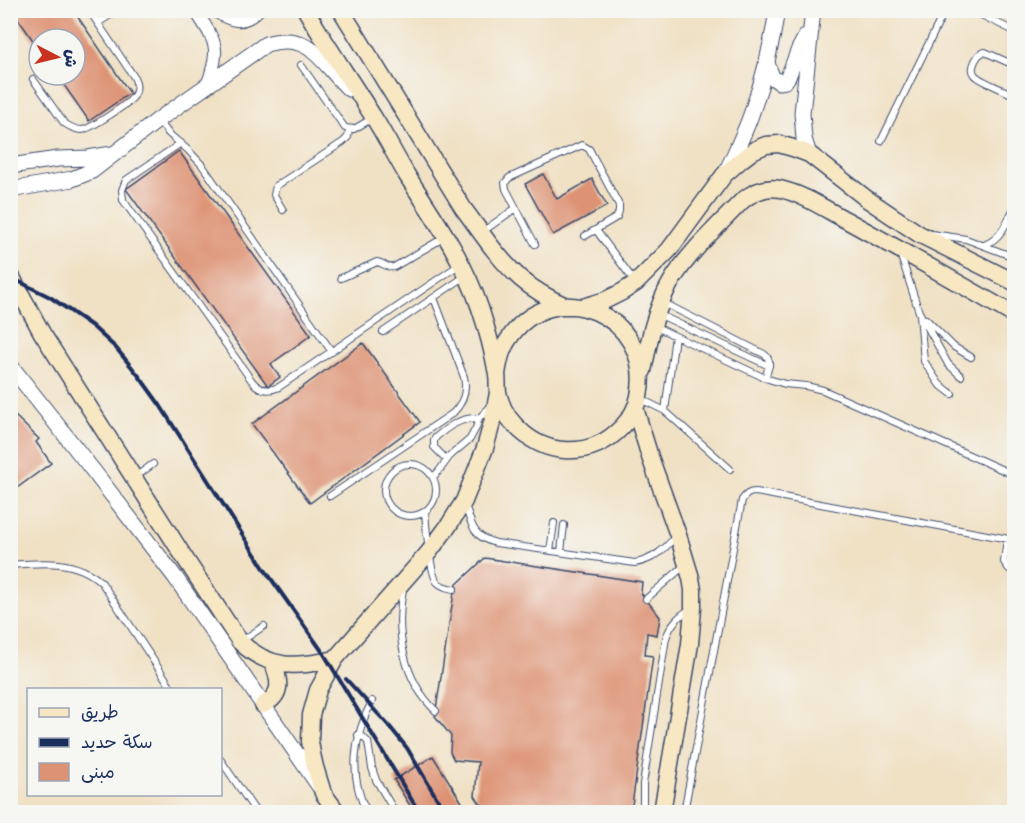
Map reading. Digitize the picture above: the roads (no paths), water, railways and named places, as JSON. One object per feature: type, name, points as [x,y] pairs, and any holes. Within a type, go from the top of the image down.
[{"type":"main road","points":[[306,10],[374,117],[464,269],[486,328],[497,374]]},
{"type":"main road","points":[[341,10],[463,208],[481,233],[521,279],[549,298],[566,306]]},
{"type":"main road","points":[[583,307],[606,300],[636,283],[669,250],[724,175],[753,150],[779,144],[809,154],[867,199],[919,234],[1014,282]]},
{"type":"main road","points":[[497,396],[512,422],[523,434],[552,449],[569,451],[585,449],[615,434],[626,423],[637,403],[657,314],[670,284],[692,253],[742,201],[763,189],[779,189],[800,196],[1014,315]]},
{"type":"main road","points":[[10,274],[42,333],[240,642],[251,652],[273,663],[302,664],[335,659]]},
{"type":"main road","points":[[337,813],[323,792],[310,741],[311,715],[318,690],[335,659],[429,552],[464,501],[485,448],[492,423],[500,357],[507,341],[518,327],[532,316],[548,309],[566,306],[583,307],[602,314],[618,325],[631,340],[639,358],[641,378]]},
{"type":"main road","points":[[637,403],[650,457],[678,535],[693,590],[690,644],[662,813]]},
{"type":"main road","points":[[263,705],[273,698],[278,688],[278,677],[273,663]]},
{"type":"street","points":[[195,10],[210,34],[215,48],[214,65],[207,86]]},
{"type":"street","points":[[214,10],[227,19],[240,21],[251,17],[258,10]]},
{"type":"street","points":[[724,175],[753,110],[767,63],[777,10]]},
{"type":"street","points":[[809,154],[804,138],[801,113],[813,10]]},
{"type":"street","points":[[767,63],[774,79],[778,82],[784,81],[810,29]]},
{"type":"street","points":[[14,189],[59,182],[92,171],[158,120],[266,44],[277,41],[301,44],[314,51],[345,85],[360,97]]},
{"type":"street","points":[[13,166],[113,154]]},
{"type":"street","points":[[10,365],[175,577],[323,792]]},
{"type":"lane","points":[[38,87],[64,123],[79,130],[90,128],[131,100],[137,89],[134,77],[89,10]]},
{"type":"lane","points":[[98,23],[118,10]]},
{"type":"lane","points":[[881,141],[945,10]]},
{"type":"lane","points":[[971,10],[1014,32]]},
{"type":"lane","points":[[1014,65],[982,52],[973,69],[973,73],[979,78],[1014,95]]},
{"type":"lane","points":[[302,65],[342,125],[349,130],[358,128],[374,117]]},
{"type":"lane","points":[[158,120],[169,134],[202,165],[332,352]]},
{"type":"lane","points":[[284,210],[274,195],[276,186],[343,142],[348,137],[349,130]]},
{"type":"lane","points":[[181,143],[126,180],[122,190],[123,200],[245,372],[259,388],[274,390],[464,269]]},
{"type":"lane","points":[[535,244],[506,189],[506,183],[509,178],[578,145],[585,145],[589,148],[619,208],[617,217],[585,236]]},
{"type":"lane","points":[[481,233],[516,208]]},
{"type":"lane","points":[[984,245],[998,236],[1014,208]]},
{"type":"lane","points":[[596,230],[636,283]]},
{"type":"lane","points":[[919,234],[953,236],[1014,257]]},
{"type":"lane","points":[[341,278],[377,262],[394,267],[446,236]]},
{"type":"lane","points":[[1014,237],[1012,247],[1014,257]]},
{"type":"lane","points":[[899,250],[919,312],[948,364],[961,376]]},
{"type":"lane","points":[[383,332],[434,298],[464,269]]},
{"type":"lane","points":[[330,496],[453,413],[463,400],[466,384],[464,376],[434,298]]},
{"type":"lane","points":[[919,312],[954,347],[971,357]]},
{"type":"lane","points":[[919,312],[924,361],[939,384],[952,394]]},
{"type":"lane","points":[[657,314],[675,336],[765,378],[785,384],[823,390],[1014,475]]},
{"type":"lane","points":[[657,314],[769,366]]},
{"type":"lane","points":[[657,314],[764,354],[769,359],[765,378]]},
{"type":"lane","points":[[665,411],[675,336]]},
{"type":"lane","points":[[433,477],[447,460],[470,439],[479,418],[497,396]]},
{"type":"lane","points":[[637,403],[665,411],[729,469]]},
{"type":"lane","points":[[447,460],[434,447],[436,437],[457,422],[479,418]]},
{"type":"lane","points":[[134,478],[153,464]]},
{"type":"lane","points":[[412,464],[424,468],[433,477],[436,490],[433,502],[419,515],[407,516],[396,512],[385,498],[385,485],[394,470],[412,464]]},
{"type":"lane","points":[[684,813],[742,500],[745,495],[756,492],[1014,540]]},
{"type":"lane","points":[[464,501],[471,525],[477,533],[485,540],[496,543],[635,563],[656,556],[678,535]]},
{"type":"lane","points":[[424,512],[434,574],[442,586],[454,589]]},
{"type":"lane","points":[[550,551],[554,523]]},
{"type":"lane","points":[[561,552],[564,525]]},
{"type":"lane","points":[[1007,539],[1004,562],[1009,569],[1014,570]]},
{"type":"lane","points":[[10,565],[62,564],[93,575],[102,583],[172,688]]},
{"type":"lane","points":[[646,599],[687,564]]},
{"type":"lane","points":[[404,582],[400,614],[404,655],[419,692],[436,711]]},
{"type":"lane","points":[[643,813],[643,784],[666,638],[675,621],[693,608]]},
{"type":"lane","points":[[240,642],[264,626]]},
{"type":"lane","points":[[367,813],[358,789],[355,771],[358,735],[372,701]]},
{"type":"lane","points":[[358,735],[368,742],[376,780],[394,813]]},
{"type":"lane","points":[[222,762],[256,813]]},
{"type":"railway","points":[[10,277],[50,297],[92,326],[116,348],[139,376],[160,405],[265,570],[324,654],[419,812]]},
{"type":"railway","points":[[346,679],[407,748],[445,812]]}]
